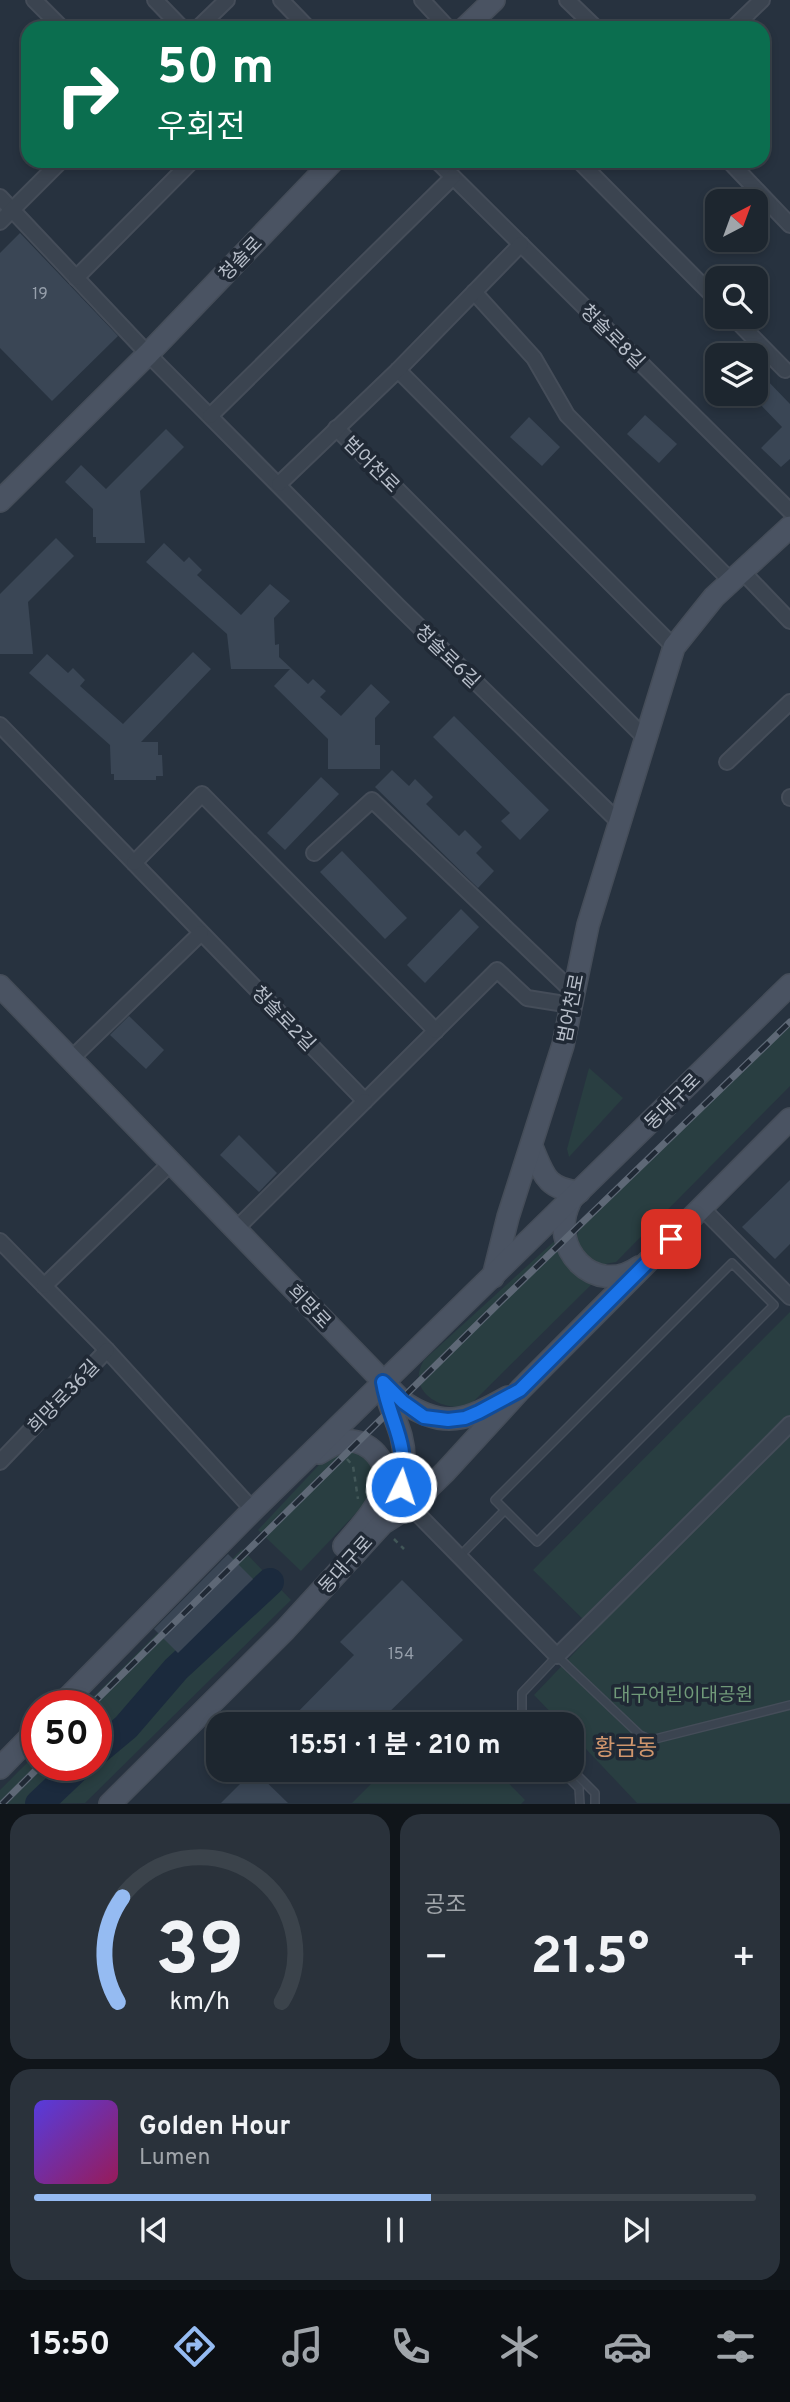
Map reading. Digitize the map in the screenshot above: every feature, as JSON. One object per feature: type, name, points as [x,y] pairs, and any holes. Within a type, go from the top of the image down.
[{"type":"main road","points":[[472,21],[494,0]]},
{"type":"main road","name":"청솔로","points":[[0,501],[148,354],[326,168]]},
{"type":"main road","name":"범어천로","points":[[493,1277],[508,1217],[563,1045],[588,925],[674,647],[737,576],[790,527]]},
{"type":"main road","name":"희망로","points":[[0,985],[73,1057],[403,1402],[424,1417],[448,1420],[465,1418],[520,1390]]},
{"type":"main road","name":"동대구로","points":[[76,1690],[253,1510],[790,985]]},
{"type":"main road","name":"동대구로","points":[[110,1804],[323,1589],[378,1521],[410,1506],[520,1390],[790,1119]]},
{"type":"main road","points":[[532,1147],[549,1183],[575,1196],[563,1224],[564,1237],[576,1260],[586,1268],[610,1276],[623,1275],[655,1254]]},
{"type":"main road","points":[[378,1521],[401,1487],[404,1452],[396,1420],[387,1405],[383,1382]]},
{"type":"main road","points":[[295,1469],[333,1444],[344,1441],[363,1444],[373,1451],[383,1464],[383,1491],[378,1521]]},
{"type":"main road","points":[[0,1768],[21,1746]]},
{"type":"street","points":[[34,0],[55,21]]},
{"type":"street","points":[[155,0],[175,21]]},
{"type":"street","points":[[205,21],[227,0]]},
{"type":"street","points":[[281,0],[300,21]]},
{"type":"street","points":[[422,0],[442,21]]},
{"type":"street","points":[[567,0],[589,21]]},
{"type":"street","points":[[740,21],[762,0]]},
{"type":"street","points":[[0,222],[54,168]]},
{"type":"street","points":[[76,278],[185,168]]},
{"type":"street","name":"청솔로8길","points":[[444,168],[790,511]]},
{"type":"street","points":[[586,168],[705,288]]},
{"type":"street","points":[[736,168],[790,225]]},
{"type":"street","points":[[210,416],[453,177]]},
{"type":"street","points":[[0,197],[148,354]]},
{"type":"street","points":[[279,484],[398,370],[521,244]]},
{"type":"street","points":[[474,292],[534,358],[566,415],[737,576],[790,621]]},
{"type":"street","points":[[745,329],[785,370]]},
{"type":"street","name":"청솔로6길","points":[[148,354],[398,606],[621,824]]},
{"type":"street","points":[[398,370],[674,647]]},
{"type":"street","name":"범어천로","points":[[336,428],[645,738]]},
{"type":"street","points":[[727,762],[790,702]]},
{"type":"street","name":"청솔로2길","points":[[0,725],[365,1101]]},
{"type":"street","points":[[134,863],[202,794],[436,1031]]},
{"type":"street","points":[[314,853],[372,800],[571,998]]},
{"type":"street","points":[[73,1057],[201,933]]},
{"type":"street","points":[[236,1229],[497,970],[527,998],[571,998]]},
{"type":"street","points":[[44,1286],[172,1162]]},
{"type":"street","points":[[702,1208],[790,1297]]},
{"type":"street","name":"희망로36길","points":[[0,1241],[107,1350],[0,1462]]},
{"type":"street","points":[[107,1350],[253,1510]]},
{"type":"street","points":[[410,1506],[557,1656],[790,1424]]},
{"type":"lane","points":[[732,1263],[774,1305],[537,1542],[505,1510],[495,1500],[732,1263]]},
{"type":"lane","points":[[460,1556],[505,1510]]},
{"type":"lane","points":[[522,1712],[522,1693],[557,1656],[640,1735],[651,1740],[790,1705]]},
{"type":"lane","points":[[573,1782],[579,1788],[580,1804]]},
{"type":"lane","points":[[583,1782],[594,1793],[596,1804]]},
{"type":"path","points":[[333,1444],[353,1466],[359,1505],[404,1549]]},
{"type":"green space","points":[[790,1024],[790,1086],[616,1262],[600,1265],[582,1256],[576,1237],[583,1222],[777,1029]]},
{"type":"green space","points":[[589,1068],[623,1098],[569,1157],[567,1149]]},
{"type":"green space","points":[[560,1236],[561,1254],[568,1267],[580,1276],[597,1279],[469,1406],[447,1406],[429,1397],[419,1381],[419,1371],[424,1360]]},
{"type":"green space","name":"대구어린이대공원","points":[[790,1312],[790,1803],[637,1803],[586,1749],[584,1751],[584,1712],[550,1712],[534,1695],[595,1631],[533,1570]]},
{"type":"green space","points":[[334,1449],[371,1454],[378,1490],[301,1571],[258,1530]]},
{"type":"green space","points":[[242,1549],[291,1600],[112,1776],[112,1690],[100,1690]]},
{"type":"green space","points":[[21,1769],[21,1781],[107,1781],[85,1803],[0,1804],[0,1790]]},
{"type":"green space","points":[[373,1782],[508,1782],[525,1800],[521,1804],[352,1803]]},
{"type":"building","points":[[20,233],[118,336],[52,401],[0,348],[0,253]]},
{"type":"building","points":[[768,381],[790,404],[790,459],[781,467],[761,448],[782,427],[762,406],[768,406]]},
{"type":"building","points":[[645,415],[677,444],[659,463],[627,434]]},
{"type":"building","points":[[529,417],[560,447],[542,466],[510,437]]},
{"type":"building","points":[[166,429],[184,447],[140,491],[145,543],[96,543],[96,537],[93,537],[93,509],[65,482],[81,465],[106,489]]},
{"type":"building","points":[[56,538],[74,556],[28,602],[33,654],[0,654],[0,594]]},
{"type":"building","points":[[164,543],[184,562],[189,557],[202,570],[197,575],[241,615],[270,584],[290,601],[274,618],[275,645],[279,644],[279,657],[308,684],[313,679],[326,691],[320,697],[341,716],[371,684],[390,702],[375,718],[375,745],[380,745],[380,769],[328,769],[328,739],[274,686],[290,669],[231,669],[227,634],[146,562]]},
{"type":"building","points":[[193,652],[211,669],[141,742],[158,742],[163,776],[156,776],[156,780],[114,780],[114,774],[111,774],[110,745],[29,673],[47,654],[68,673],[73,668],[85,680],[80,686],[123,724]]},
{"type":"building","points":[[454,716],[549,810],[520,840],[501,821],[510,813],[433,737]]},
{"type":"building","points":[[392,770],[409,786],[415,779],[433,797],[426,804],[459,836],[465,830],[482,847],[476,853],[494,871],[478,888],[375,787]]},
{"type":"building","points":[[321,777],[339,794],[285,850],[267,833]]},
{"type":"building","points":[[342,851],[407,918],[385,939],[320,872]]},
{"type":"building","points":[[461,909],[479,927],[425,983],[407,965]]},
{"type":"building","points":[[129,1016],[164,1050],[146,1069],[110,1035]]},
{"type":"building","points":[[239,1135],[277,1173],[259,1192],[220,1155]]},
{"type":"building","points":[[790,1180],[790,1244],[775,1259],[742,1227]]},
{"type":"building","points":[[228,1554],[253,1579],[178,1653],[154,1629]]},
{"type":"building","points":[[402,1580],[463,1640],[389,1712],[298,1712],[354,1655],[340,1642]]},
{"type":"building","points":[[242,1782],[266,1782],[288,1803],[221,1803]]},
{"type":"waterway","points":[[112,1739],[126,1727],[176,1669],[270,1582]]},
{"type":"waterway","points":[[39,1804],[63,1781]]},
{"type":"railway","points":[[106,1690],[500,1302],[790,1022]]},
{"type":"railway","points":[[2,1804],[25,1781]]},
{"type":"district","name":"황금동","points":[[626,1747]]},
{"type":"route","points":[[401,1487],[404,1452],[396,1420],[387,1405],[383,1382],[403,1402],[424,1417],[448,1420],[465,1418],[479,1412],[520,1390],[671,1239]]}]
